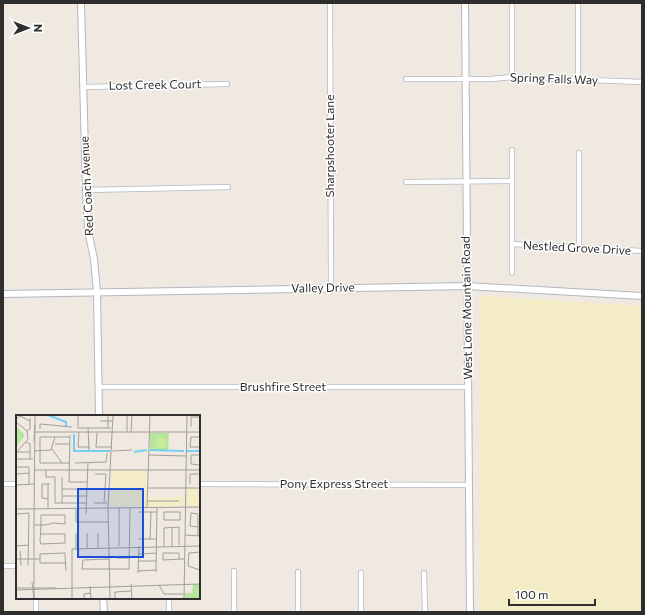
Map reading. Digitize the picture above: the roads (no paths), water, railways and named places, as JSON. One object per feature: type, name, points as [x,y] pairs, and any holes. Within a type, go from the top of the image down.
[{"type":"street","name":"Red Coach Avenue","points":[[81,3],[88,231],[94,259],[97,292],[99,415]]},
{"type":"street","name":"Sharpshooter Lane","points":[[330,3],[331,288]]},
{"type":"street","name":"West Lone Mountain Road","points":[[464,3],[470,612]]},
{"type":"street","points":[[512,3],[512,77]]},
{"type":"street","points":[[578,3],[578,79]]},
{"type":"street","name":"Spring Falls Way","points":[[406,79],[491,79],[512,77],[642,82]]},
{"type":"street","name":"Lost Creek Court","points":[[83,87],[227,84]]},
{"type":"street","points":[[512,150],[512,272]]},
{"type":"street","points":[[579,153],[579,248]]},
{"type":"street","points":[[406,182],[512,181]]},
{"type":"street","points":[[86,190],[228,187]]},
{"type":"street","name":"Nestled Grove Drive","points":[[513,244],[642,251]]},
{"type":"street","name":"Valley Drive","points":[[3,294],[467,286],[642,296]]},
{"type":"street","name":"Brushfire Street","points":[[98,386],[468,387]]},
{"type":"street","points":[[3,484],[16,484]]},
{"type":"street","name":"Pony Express Street","points":[[200,484],[469,485]]},
{"type":"street","points":[[3,566],[16,566]]},
{"type":"street","points":[[234,572],[234,612]]},
{"type":"street","points":[[298,572],[298,612]]},
{"type":"street","points":[[361,573],[361,612]]},
{"type":"street","points":[[424,573],[425,612]]},
{"type":"street","points":[[36,599],[36,612]]},
{"type":"street","points":[[103,599],[104,612]]},
{"type":"street","points":[[169,599],[169,612]]}]
